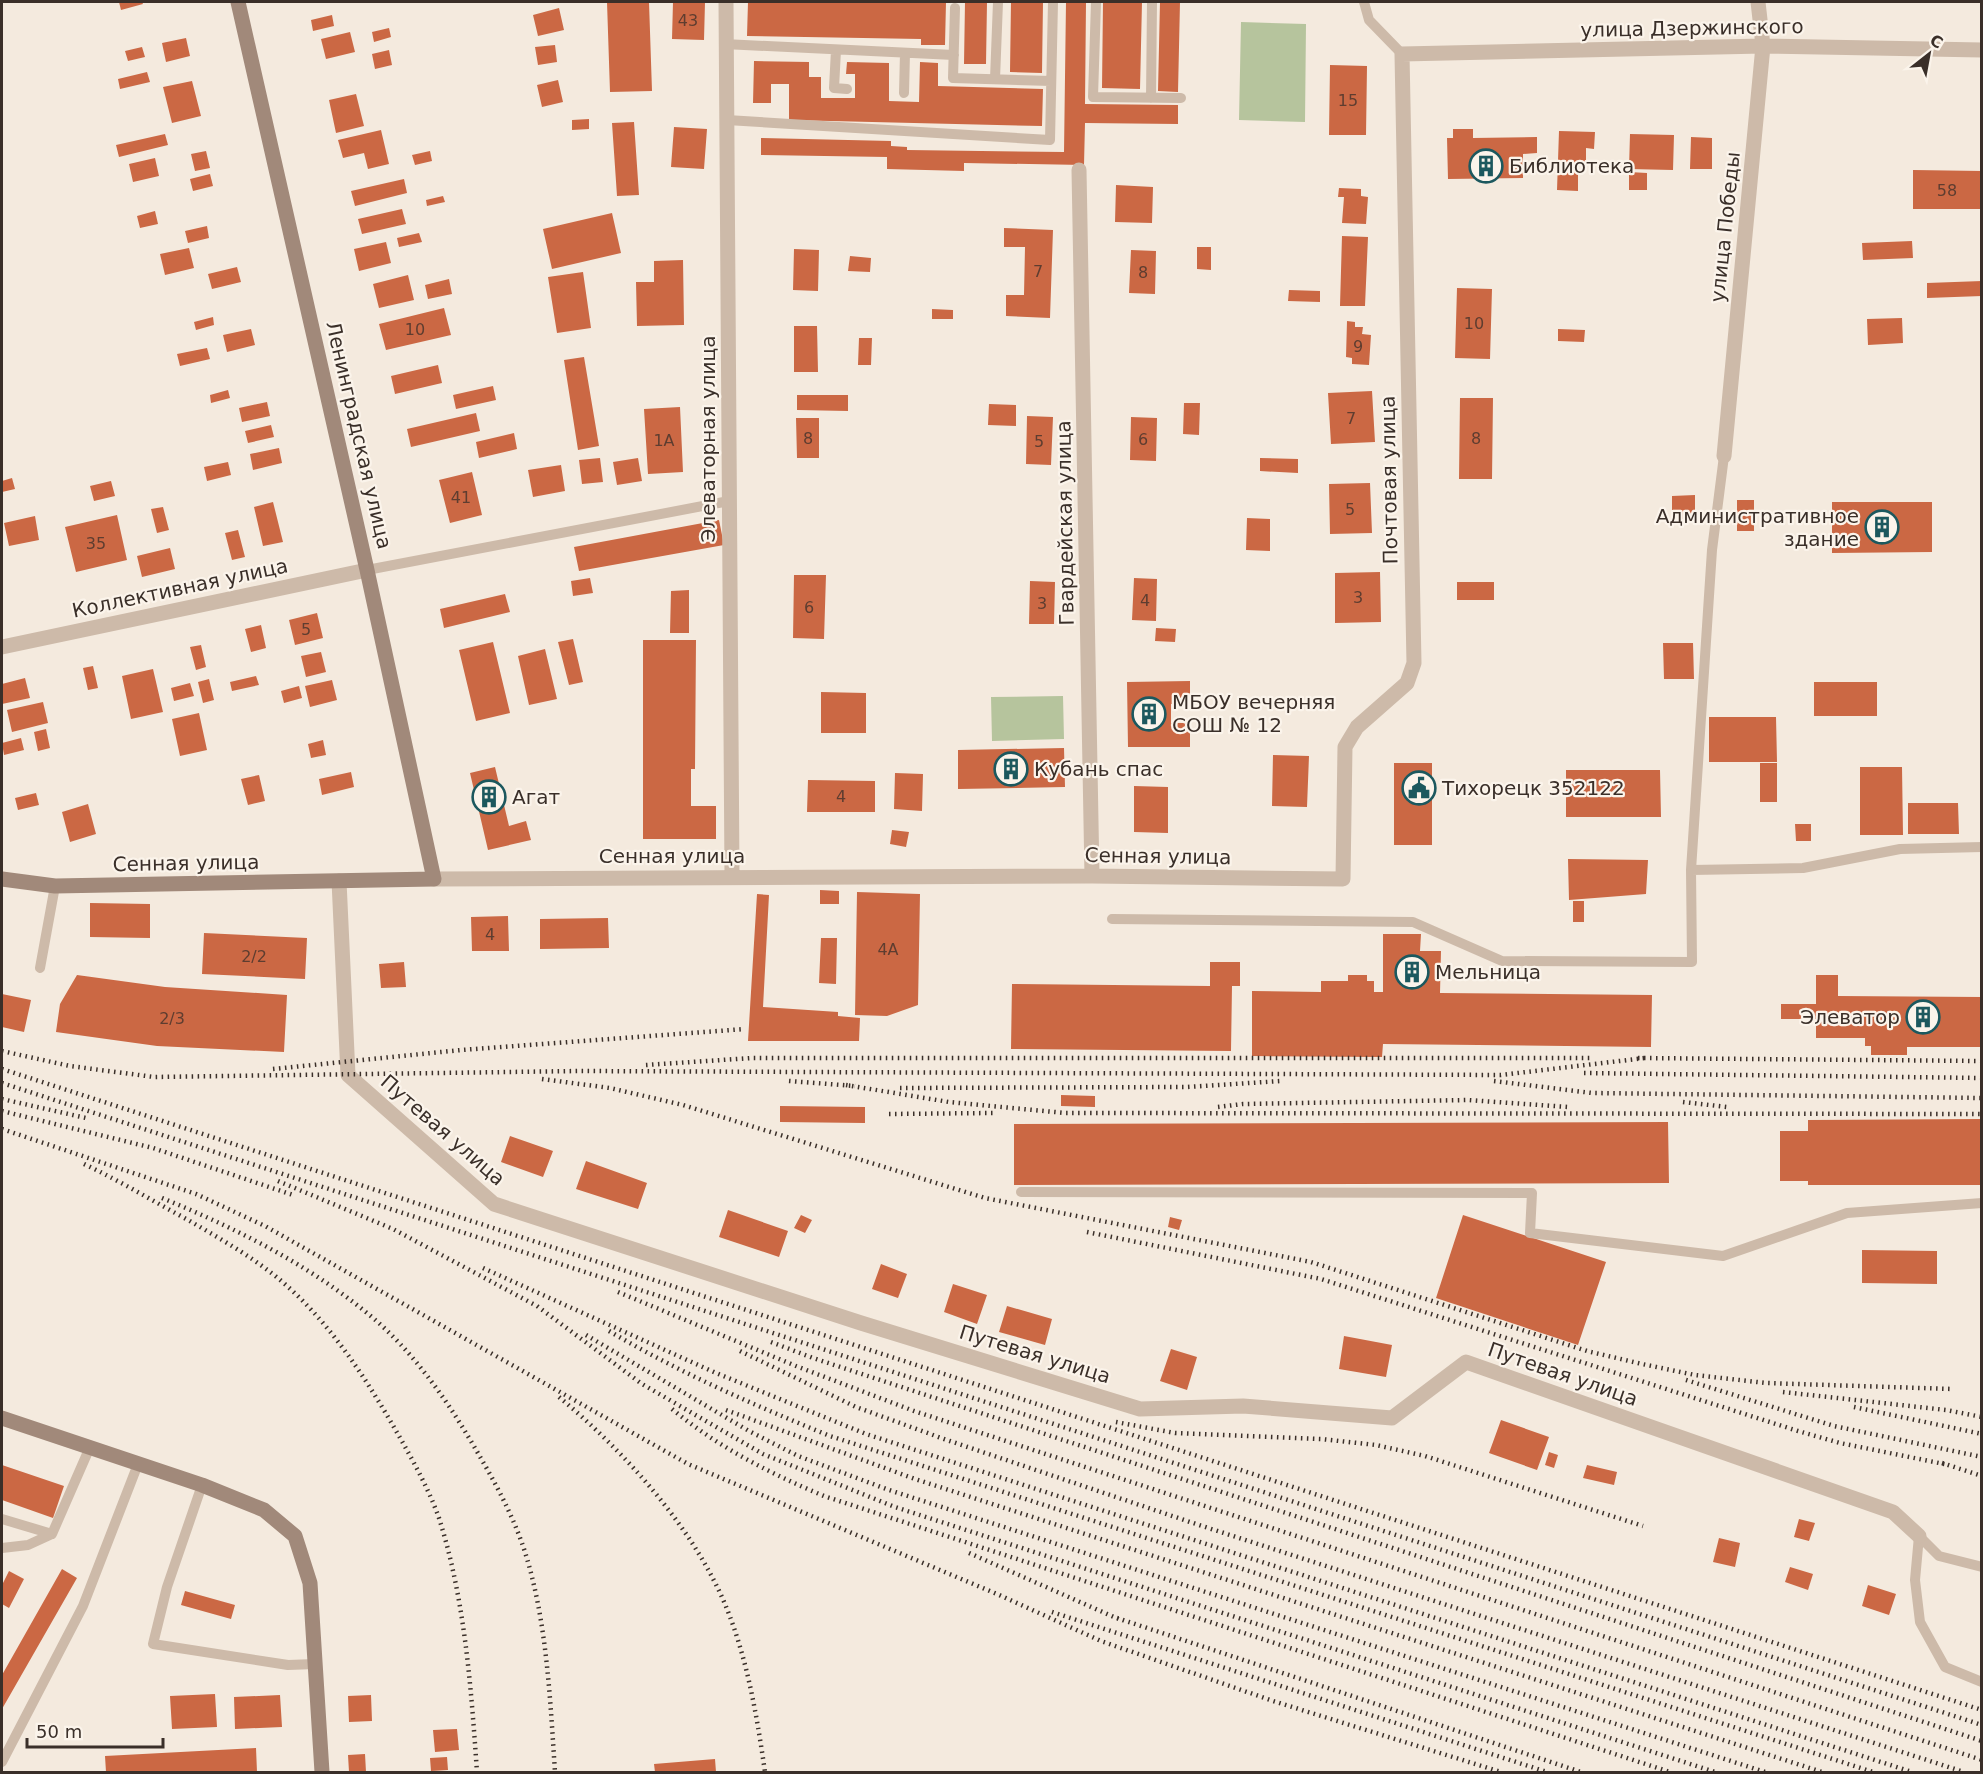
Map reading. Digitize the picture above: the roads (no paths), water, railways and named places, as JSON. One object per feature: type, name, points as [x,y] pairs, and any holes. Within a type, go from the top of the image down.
[{"type":"street","name":"Ленинградская улица","points":[[238,2],[368,570],[434,879]]},
{"type":"street","name":"Элеваторная улица","points":[[726,2],[724,44],[732,876]]},
{"type":"street","name":"улица Победы","points":[[1724,456],[1763,46],[1758,2]]},
{"type":"street","name":"улица Дзержинского","points":[[1402,54],[1763,46],[1982,50]]},
{"type":"street","name":"Почтовая улица","points":[[1343,879],[1345,747],[1357,727],[1407,683],[1414,663],[1402,54]]},
{"type":"street","name":"Гвардейская улица","points":[[1079,170],[1092,876]]},
{"type":"street","name":"Коллективная улица","points":[[2,647],[368,570]]},
{"type":"street","name":"Сенная улица","points":[[2,879],[56,886],[732,876],[1343,879]]},
{"type":"street","name":"Путевая улица","points":[[339,881],[348,1075],[494,1204],[861,1323],[1140,1409],[1244,1406],[1392,1418],[1466,1362],[1893,1512],[1919,1536]]},
{"type":"street","points":[[2,1418],[202,1485],[264,1510],[295,1536],[310,1583],[322,1773]]},
{"type":"lane","points":[[995,79],[998,2]]},
{"type":"lane","points":[[726,120],[1050,140],[1053,2]]},
{"type":"lane","points":[[1096,2],[1093,97],[1181,98]]},
{"type":"lane","points":[[1151,98],[1152,2]]},
{"type":"lane","points":[[1364,2],[1369,21],[1402,54]]},
{"type":"lane","points":[[955,8],[953,78],[1051,81]]},
{"type":"lane","points":[[724,44],[954,55]]},
{"type":"lane","points":[[836,50],[834,88],[847,89]]},
{"type":"lane","points":[[904,93],[905,53]]},
{"type":"lane","points":[[1112,919],[1413,922],[1502,961],[1692,962],[1691,870],[1712,550],[1724,456]]},
{"type":"lane","points":[[368,570],[729,501]]},
{"type":"lane","points":[[1691,870],[1803,868],[1900,849],[1982,847]]},
{"type":"lane","points":[[40,968],[56,886]]},
{"type":"lane","points":[[1021,1192],[1532,1193],[1530,1233],[1723,1256],[1846,1213],[1982,1203]]},
{"type":"lane","points":[[2,1548],[28,1545],[52,1534],[90,1447]]},
{"type":"lane","points":[[2,1762],[83,1606],[138,1464]]},
{"type":"lane","points":[[202,1485],[167,1587],[153,1644],[288,1665],[315,1664]]},
{"type":"lane","points":[[2,1518],[52,1534]]},
{"type":"lane","points":[[1919,1536],[1939,1556],[1982,1567]]},
{"type":"lane","points":[[1919,1536],[1915,1580],[1920,1622],[1945,1666],[1982,1682]]},
{"type":"railway","points":[[273,1069],[461,1050],[745,1029]]},
{"type":"railway","points":[[2,1051],[70,1066],[154,1077],[579,1071],[1501,1075],[1645,1058]]},
{"type":"railway","points":[[646,1065],[752,1058],[1593,1058]]},
{"type":"railway","points":[[1638,1058],[1982,1061]]},
{"type":"railway","points":[[2,1069],[1982,1710]]},
{"type":"railway","points":[[1584,1073],[1982,1078]]},
{"type":"railway","points":[[542,1079],[610,1088],[683,1105],[985,1198],[1311,1262],[1587,1351],[1642,1364],[1695,1375],[1766,1383],[1952,1389]]},
{"type":"railway","points":[[789,1081],[855,1086]]},
{"type":"railway","points":[[900,1088],[1187,1087],[1281,1081]]},
{"type":"railway","points":[[1494,1081],[1592,1093],[1982,1098]]},
{"type":"railway","points":[[2,1083],[1982,1725]]},
{"type":"railway","points":[[846,1085],[949,1102],[1065,1113],[1982,1114]]},
{"type":"railway","points":[[2,1099],[86,1118]]},
{"type":"railway","points":[[1218,1107],[1243,1104],[1468,1100],[1568,1107]]},
{"type":"railway","points":[[1683,1102],[1727,1107]]},
{"type":"railway","points":[[2,1111],[153,1148],[293,1195]]},
{"type":"railway","points":[[889,1114],[993,1113]]},
{"type":"railway","points":[[2,1129],[196,1194],[265,1226],[688,1464],[997,1594],[1101,1641],[1273,1701],[1501,1772]]},
{"type":"railway","points":[[84,1164],[188,1220],[235,1248],[279,1279],[329,1330],[371,1388],[435,1506],[448,1549],[466,1644],[477,1772]]},
{"type":"railway","points":[[278,1181],[393,1229],[537,1306],[642,1384],[763,1454],[895,1507],[1715,1772]]},
{"type":"railway","points":[[162,1198],[243,1234],[320,1278],[384,1328],[415,1361],[443,1397],[498,1489],[524,1549],[543,1631],[555,1772]]},
{"type":"railway","points":[[1087,1232],[1321,1279],[1798,1431],[1840,1443],[1949,1465]]},
{"type":"railway","points":[[483,1268],[716,1373],[866,1434],[1912,1772]]},
{"type":"railway","points":[[618,1292],[796,1366],[914,1411],[1982,1760]]},
{"type":"railway","points":[[609,1331],[718,1388],[830,1436],[1873,1772]]},
{"type":"railway","points":[[586,1335],[749,1431],[798,1456],[889,1490],[1765,1772]]},
{"type":"railway","points":[[771,1342],[813,1358],[1982,1741]]},
{"type":"railway","points":[[740,1351],[856,1407],[944,1439],[1199,1525],[1964,1772]]},
{"type":"railway","points":[[1686,1380],[1834,1426],[1982,1457]]},
{"type":"railway","points":[[1783,1392],[1946,1410],[1982,1417]]},
{"type":"railway","points":[[559,1397],[584,1418],[655,1493],[677,1521],[713,1579],[727,1609],[746,1669],[765,1772]]},
{"type":"railway","points":[[1854,1407],[1982,1434]]},
{"type":"railway","points":[[672,1409],[689,1423],[745,1458],[824,1496],[1670,1772]]},
{"type":"railway","points":[[726,1410],[915,1479],[1822,1772]]},
{"type":"railway","points":[[1116,1422],[1175,1433],[1321,1439],[1376,1445],[1425,1456],[1643,1526]]},
{"type":"railway","points":[[1942,1463],[1982,1476]]},
{"type":"railway","points":[[969,1553],[1123,1621]]},
{"type":"railway","points":[[1052,1612],[1547,1772]]},
{"type":"railway","points":[[1117,1618],[1581,1772]]},
{"type":"place","name":"Библиотека","points":[[1486,166]]},
{"type":"place","name":"Административное здание","points":[[1882,527]]},
{"type":"place","name":"МБОУ вечерняя СОШ № 12","points":[[1149,714]]},
{"type":"place","name":"Кубань спас","points":[[1011,769]]},
{"type":"place","name":"Тихорецк 352122","points":[[1419,788]]},
{"type":"place","name":"Агат","points":[[489,797]]},
{"type":"place","name":"Мельница","points":[[1412,972]]},
{"type":"place","name":"Элеватор","points":[[1923,1017]]}]
